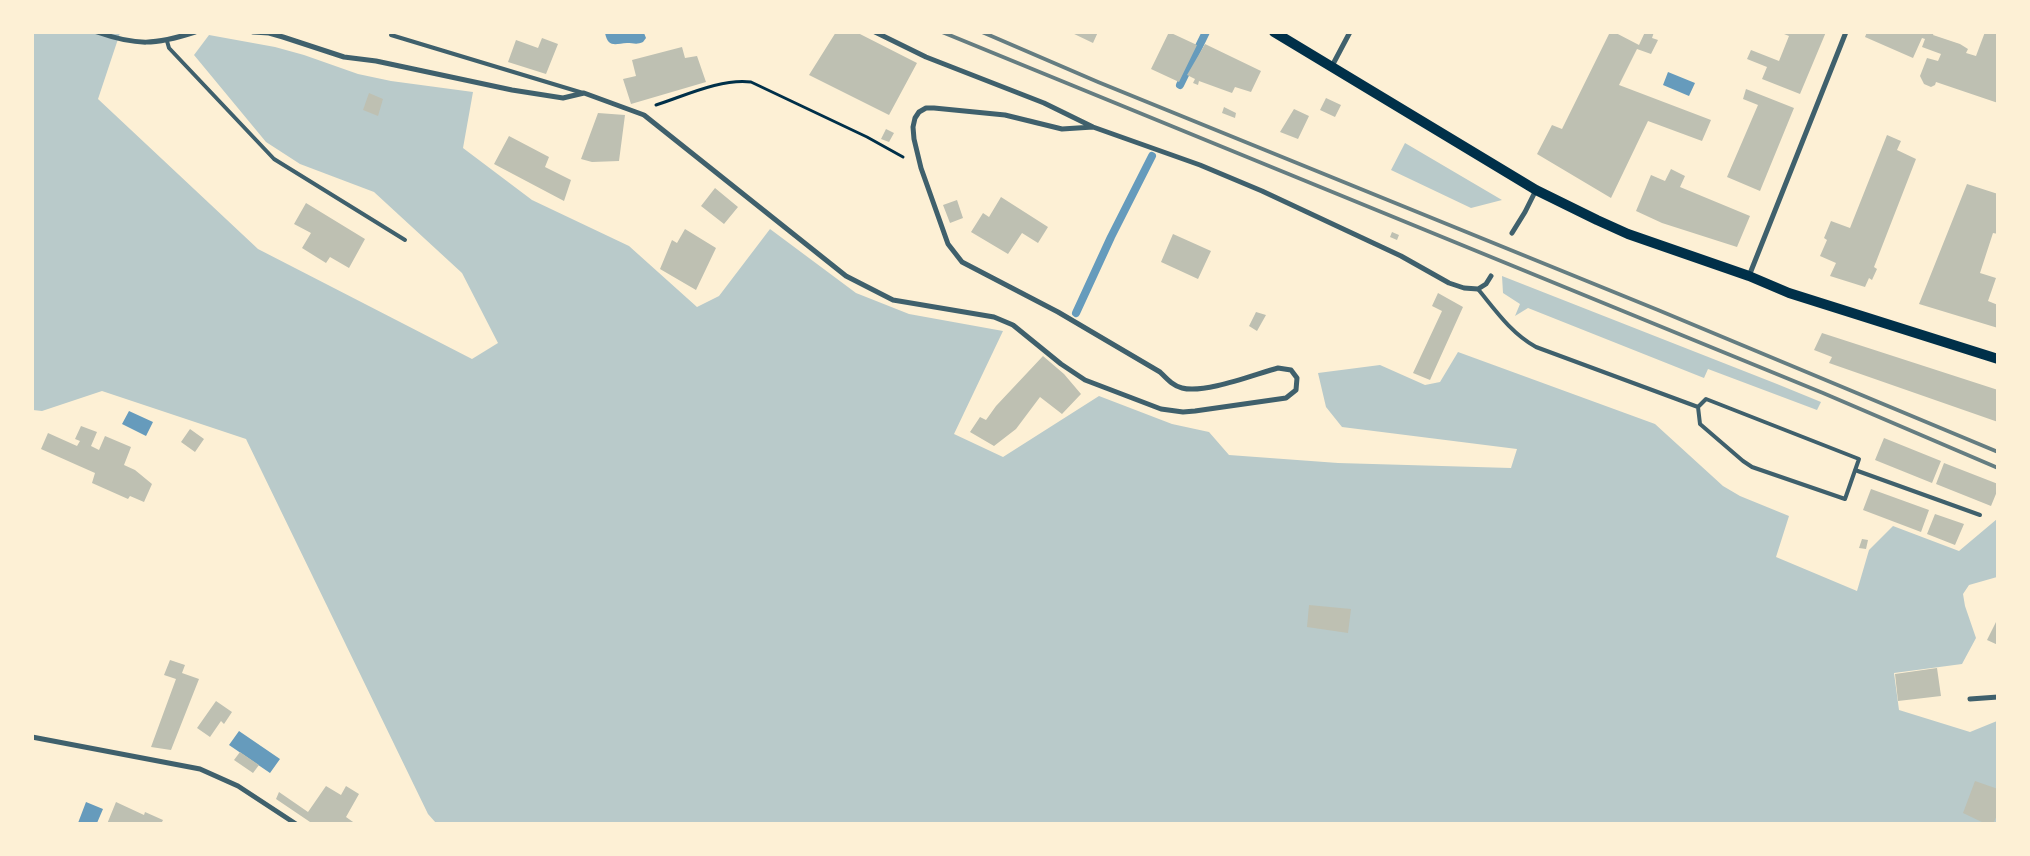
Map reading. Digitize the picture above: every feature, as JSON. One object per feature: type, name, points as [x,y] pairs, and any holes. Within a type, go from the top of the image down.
[{"type":"main road","points":[[1274,32],[1536,190],[1628,234],[1749,276],[1789,293],[1998,359]]},
{"type":"street","points":[[97,32],[124,41],[167,41],[195,32]]},
{"type":"street","points":[[253,32],[283,36],[344,57],[376,61],[512,90],[563,98],[584,93],[644,114],[846,276],[893,300],[994,317],[1007,322],[1085,380],[1161,409],[1189,412],[1286,398],[1296,390],[1297,378],[1291,370],[1278,368],[1204,389],[1181,388],[1171,383],[1160,372],[1058,312],[962,262],[948,244],[921,168],[914,139],[912,126],[919,112],[926,108],[934,108],[1005,115],[1062,129],[1093,127]]},
{"type":"street","points":[[875,32],[926,57],[1044,102],[1093,127],[1200,165],[1347,230],[1401,256],[1449,283],[1464,288],[1478,289],[1486,284],[1491,276]]},
{"type":"street","points":[[1332,67],[1350,32]]},
{"type":"street","points":[[1749,276],[1846,32]]},
{"type":"street","points":[[1512,233],[1536,190]]},
{"type":"street","points":[[1970,698],[1998,697]]},
{"type":"street","points":[[32,737],[200,769],[238,786],[296,824]]},
{"type":"lane","points":[[391,35],[584,93]]},
{"type":"lane","points":[[167,41],[169,48],[274,159],[405,240]]},
{"type":"lane","points":[[1478,289],[1507,325],[1521,338],[1536,347],[1698,407]]},
{"type":"lane","points":[[1706,398],[1859,459],[1855,470],[1845,499],[1752,467],[1700,424],[1698,407],[1706,398]]},
{"type":"lane","points":[[1855,470],[1980,515]]},
{"type":"path","points":[[644,114],[653,106],[727,82],[745,82],[757,85],[867,137],[908,160]]},
{"type":"shaded area","points":[[33,33],[120,33],[98,99],[258,249],[472,359],[498,343],[462,273],[374,192],[300,164],[266,142],[194,55],[209,35],[275,47],[358,74],[391,81],[473,92],[463,148],[532,200],[629,246],[697,307],[719,296],[770,229],[856,293],[909,314],[1003,331],[954,434],[1003,457],[1099,396],[1172,424],[1209,432],[1229,455],[1338,463],[1511,468],[1517,449],[1342,427],[1326,407],[1318,373],[1380,365],[1425,385],[1440,382],[1458,352],[1655,424],[1723,486],[1740,496],[1789,516],[1776,557],[1857,591],[1869,550],[1893,526],[1959,551],[1997,519],[1997,577],[1969,585],[1963,594],[1976,638],[1962,664],[1894,673],[1899,710],[1970,732],[1997,721],[1997,823],[436,823],[428,814],[246,439],[102,391],[42,411],[33,410]]},
{"type":"shaded area","points":[[1405,143],[1502,200],[1471,208],[1391,170]]},
{"type":"shaded area","points":[[1502,276],[1821,402],[1817,410],[1708,369],[1704,378],[1528,308],[1515,316],[1520,304],[1503,293]]},
{"type":"water","points":[[605,33],[644,33],[646,38],[643,42],[639,43],[613,44],[608,41]]},
{"type":"water","points":[[1668,72],[1695,83],[1689,96],[1663,85]]},
{"type":"water","points":[[129,411],[153,422],[146,436],[122,424]]},
{"type":"water","points":[[239,731],[280,759],[270,773],[229,745]]},
{"type":"water","points":[[86,802],[103,809],[97,823],[78,823]]},
{"type":"building","points":[[836,32],[856,32],[917,63],[889,115],[809,75]]},
{"type":"building","points":[[1070,32],[1098,32],[1093,43]]},
{"type":"building","points":[[1169,32],[1197,45],[1179,82],[1151,69]]},
{"type":"building","points":[[1610,32],[1614,32],[1639,45],[1645,32],[1654,32],[1652,38],[1658,40],[1651,54],[1637,49],[1619,85],[1711,120],[1702,141],[1648,121],[1611,198],[1537,154],[1552,125],[1562,129]]},
{"type":"building","points":[[1779,32],[1826,32],[1800,94],[1762,79],[1767,67],[1747,59],[1751,50],[1779,61],[1789,36]]},
{"type":"building","points":[[1867,32],[1934,32],[1933,35],[1960,44],[1968,49],[1966,53],[1976,56],[1985,32],[1998,32],[1998,103],[1936,82],[1931,87],[1924,84],[1920,76],[1927,58],[1938,61],[1941,54],[1922,47],[1925,39],[1922,38],[1913,58],[1865,37]]},
{"type":"building","points":[[542,38],[558,44],[546,74],[508,62],[516,40],[538,48]]},
{"type":"building","points":[[1205,44],[1261,71],[1251,92],[1235,87],[1232,93],[1199,81],[1198,85],[1193,83],[1195,79],[1187,75]]},
{"type":"building","points":[[682,47],[685,58],[697,56],[706,82],[631,104],[623,79],[636,76],[632,60]]},
{"type":"building","points":[[1746,89],[1794,108],[1760,191],[1727,177],[1758,105],[1743,99]]},
{"type":"building","points":[[369,93],[383,99],[378,116],[363,110]]},
{"type":"building","points":[[1326,98],[1341,105],[1335,117],[1320,110]]},
{"type":"building","points":[[1224,107],[1236,113],[1235,118],[1222,113]]},
{"type":"building","points":[[1294,109],[1309,116],[1298,139],[1280,132]]},
{"type":"building","points":[[598,113],[625,115],[619,161],[592,162],[581,159]]},
{"type":"building","points":[[886,129],[894,133],[889,142],[881,139]]},
{"type":"building","points":[[1887,135],[1901,141],[1897,150],[1916,159],[1874,267],[1877,269],[1872,280],[1869,278],[1865,287],[1830,276],[1836,263],[1820,256],[1827,240],[1824,238],[1831,221],[1850,228]]},
{"type":"building","points":[[509,136],[549,157],[545,167],[571,180],[564,201],[494,164]]},
{"type":"building","points":[[1671,169],[1685,176],[1680,187],[1750,216],[1737,247],[1662,223],[1636,211],[1651,175],[1665,181]]},
{"type":"building","points":[[1967,184],[1998,194],[1998,234],[1993,233],[1980,273],[1996,278],[1988,301],[1998,305],[1998,328],[1919,304]]},
{"type":"building","points":[[715,188],[738,207],[724,224],[701,206]]},
{"type":"building","points":[[1001,197],[1048,227],[1038,243],[1022,233],[1008,254],[971,232],[983,213],[989,217]]},
{"type":"building","points":[[957,200],[963,218],[950,223],[943,205]]},
{"type":"building","points":[[306,203],[365,239],[349,268],[330,257],[326,263],[302,248],[311,233],[294,224]]},
{"type":"building","points":[[685,229],[716,248],[696,290],[660,269],[672,240],[677,243]]},
{"type":"building","points":[[1392,232],[1399,235],[1397,240],[1390,237]]},
{"type":"building","points":[[1173,234],[1211,251],[1198,279],[1161,262]]},
{"type":"building","points":[[1438,293],[1463,307],[1430,380],[1413,373],[1442,311],[1432,306]]},
{"type":"building","points":[[1256,312],[1266,315],[1257,331],[1249,326]]},
{"type":"building","points":[[1822,333],[1998,390],[1998,422],[1829,363],[1832,357],[1814,350]]},
{"type":"building","points":[[1043,356],[1064,374],[1081,394],[1062,414],[1040,397],[1016,429],[994,446],[970,432],[980,417],[986,420],[996,406]]},
{"type":"building","points":[[81,426],[97,432],[91,446],[99,450],[105,436],[131,447],[124,465],[135,470],[152,484],[144,502],[130,496],[128,499],[92,483],[95,473],[41,449],[48,433],[77,446],[80,441],[75,439]]},
{"type":"building","points":[[190,429],[204,439],[195,452],[181,442]]},
{"type":"building","points":[[1884,438],[1941,461],[1932,483],[1875,460]]},
{"type":"building","points":[[1944,463],[1998,484],[1998,489],[1991,506],[1936,484]]},
{"type":"building","points":[[1871,489],[1929,510],[1921,532],[1863,510]]},
{"type":"building","points":[[1935,514],[1964,524],[1955,545],[1927,534]]},
{"type":"building","points":[[1862,539],[1868,540],[1866,549],[1859,548]]},
{"type":"building","points":[[1309,605],[1351,609],[1348,633],[1307,627]]},
{"type":"building","points":[[1998,618],[1998,645],[1987,640]]},
{"type":"building","points":[[170,660],[185,665],[182,673],[199,679],[171,750],[151,747],[176,679],[164,675]]},
{"type":"building","points":[[1937,668],[1941,696],[1898,701],[1895,674]]},
{"type":"building","points":[[216,701],[232,712],[224,724],[221,721],[210,737],[197,728]]},
{"type":"building","points":[[240,752],[259,765],[253,773],[234,760]]},
{"type":"building","points":[[1975,781],[1998,789],[1998,813],[1993,824],[1986,824],[1963,813]]},
{"type":"building","points":[[326,786],[341,795],[346,786],[359,794],[346,817],[356,824],[313,824],[276,799],[279,792],[308,812]]},
{"type":"building","points":[[116,802],[144,815],[145,812],[163,820],[161,824],[107,824]]},
{"type":"waterway","points":[[1180,85],[1206,32]]},
{"type":"waterway","points":[[1076,313],[1111,237],[1152,156]]},
{"type":"railway","points":[[942,32],[1823,393],[1998,468]]},
{"type":"railway","points":[[982,32],[1098,82],[1658,310],[1998,452]]}]
